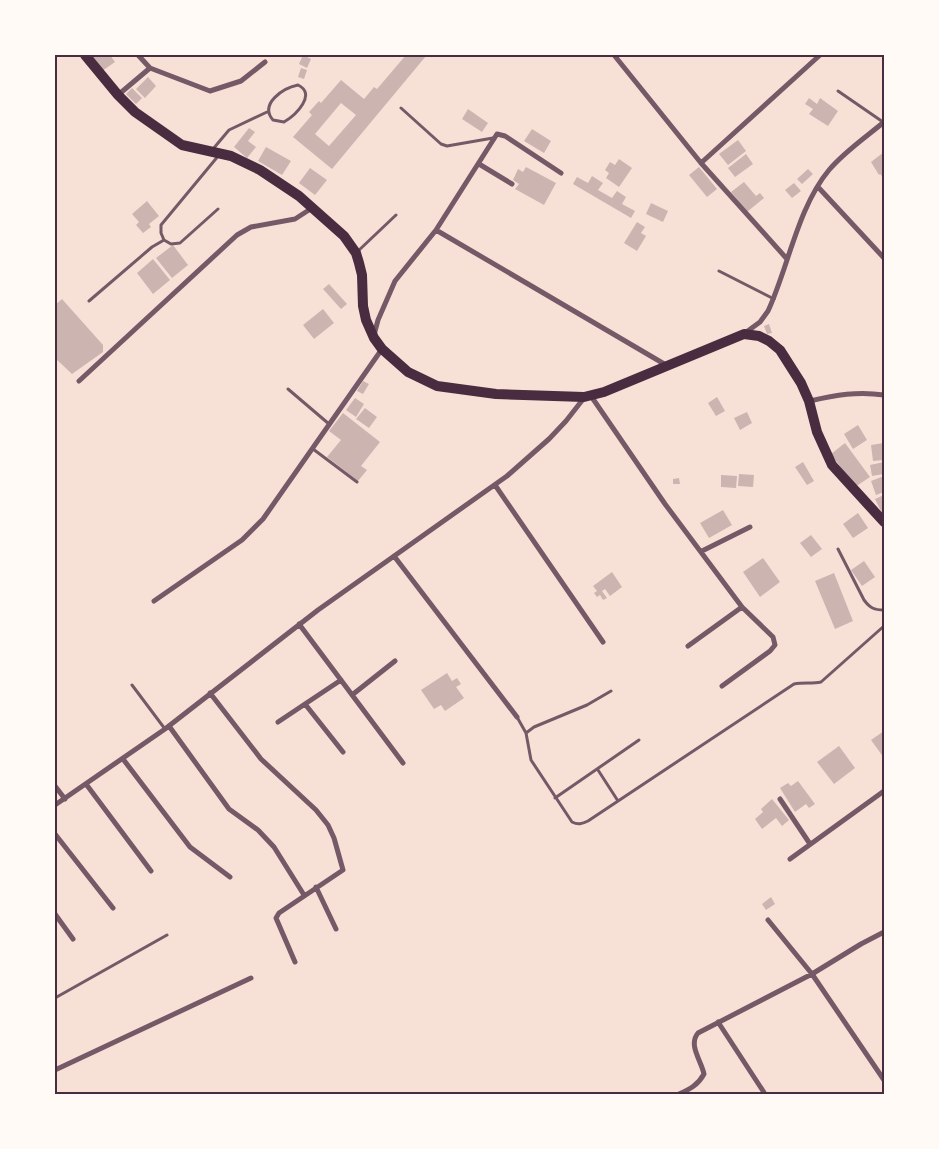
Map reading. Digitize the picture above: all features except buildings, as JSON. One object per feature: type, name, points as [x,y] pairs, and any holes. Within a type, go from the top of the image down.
[{"type":"main road","points":[[85,55],[118,95],[136,112],[182,145],[231,156],[260,170],[290,188],[344,236],[356,253],[362,275],[363,306],[366,320],[374,338],[382,349],[408,372],[437,386],[496,394],[588,397],[744,334],[759,336],[780,350],[801,383],[809,401],[817,432],[832,465],[884,522]]},
{"type":"street","points":[[138,55],[150,68],[210,91],[241,81],[264,62]]},
{"type":"street","points":[[614,55],[701,163],[787,259]]},
{"type":"street","points":[[701,163],[820,55]]},
{"type":"street","points":[[118,95],[150,68]]},
{"type":"street","points":[[744,334],[760,322],[768,311],[806,211],[818,187],[830,169],[884,123]]},
{"type":"street","points":[[374,338],[378,320],[395,280],[436,230],[497,134],[505,136],[561,173]]},
{"type":"street","points":[[479,164],[512,184]]},
{"type":"street","points":[[818,187],[884,258]]},
{"type":"street","points":[[79,381],[237,235],[251,227],[295,219],[312,208]]},
{"type":"street","points":[[436,230],[668,366]]},
{"type":"street","points":[[154,601],[242,540],[254,529],[274,505],[382,349]]},
{"type":"street","points":[[809,401],[838,394],[868,392],[884,394]]},
{"type":"street","points":[[55,805],[167,727],[299,624],[507,476],[549,439],[588,397],[742,607],[773,637],[775,645],[770,651],[722,686]]},
{"type":"street","points":[[495,485],[603,642]]},
{"type":"street","points":[[702,551],[750,527]]},
{"type":"street","points":[[394,556],[517,717]]},
{"type":"street","points":[[688,646],[742,607]]},
{"type":"street","points":[[299,624],[403,763]]},
{"type":"street","points":[[352,695],[395,661]]},
{"type":"street","points":[[278,722],[341,680]]},
{"type":"street","points":[[210,693],[261,759],[316,810],[328,825],[334,838],[343,870],[304,895],[279,913],[276,918],[295,962]]},
{"type":"street","points":[[305,704],[343,752]]},
{"type":"street","points":[[167,727],[229,809],[258,830],[274,847],[304,895]]},
{"type":"street","points":[[123,758],[190,847],[230,877]]},
{"type":"street","points":[[86,784],[150,871]]},
{"type":"street","points":[[55,786],[65,799]]},
{"type":"street","points":[[790,860],[884,791]]},
{"type":"street","points":[[780,799],[810,844]]},
{"type":"street","points":[[55,834],[112,908]]},
{"type":"street","points":[[316,887],[336,929]]},
{"type":"street","points":[[55,914],[73,939]]},
{"type":"street","points":[[768,920],[812,974],[884,1080]]},
{"type":"street","points":[[679,1094],[693,1087],[704,1074],[694,1046],[694,1038],[698,1033],[812,974],[860,944],[884,932]]},
{"type":"street","points":[[55,1070],[251,978]]},
{"type":"street","points":[[718,1022],[765,1094]]},
{"type":"lane","points":[[298,85],[303,87],[307,93],[302,105],[284,122],[273,120],[267,112],[272,100],[292,86],[298,85]]},
{"type":"lane","points":[[838,91],[884,123]]},
{"type":"lane","points":[[401,108],[442,144],[447,146],[494,138]]},
{"type":"lane","points":[[218,209],[180,243],[171,244],[164,240],[161,233],[161,225],[216,152],[229,130],[267,112]]},
{"type":"lane","points":[[356,253],[396,215]]},
{"type":"lane","points":[[89,301],[152,247],[164,240]]},
{"type":"lane","points":[[719,271],[774,299]]},
{"type":"lane","points":[[288,388],[329,425]]},
{"type":"lane","points":[[312,449],[358,482]]},
{"type":"lane","points":[[838,549],[864,600],[875,610],[884,610]]},
{"type":"lane","points":[[517,717],[526,733],[531,760],[572,822],[584,824],[794,684],[822,682],[884,626]]},
{"type":"lane","points":[[132,685],[167,727]]},
{"type":"lane","points":[[526,733],[587,705],[611,691]]},
{"type":"lane","points":[[555,798],[639,740]]},
{"type":"lane","points":[[598,770],[618,801]]},
{"type":"lane","points":[[55,998],[166,935]]}]
